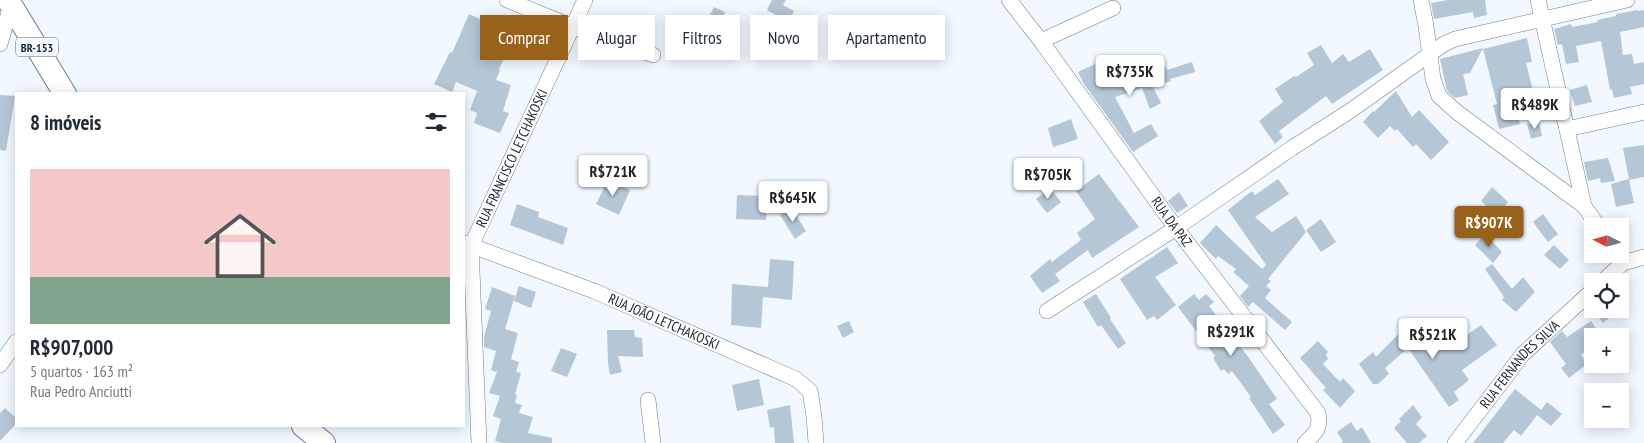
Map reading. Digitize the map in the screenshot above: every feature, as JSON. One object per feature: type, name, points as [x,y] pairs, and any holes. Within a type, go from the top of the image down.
[{"type":"highway","name":"BR-153","points":[[10,2],[64,92]]},
{"type":"highway","points":[[304,427],[324,443]]},
{"type":"street","points":[[507,0],[578,29]]},
{"type":"street","name":"RUA FRANCISCO LETCHAKOSKI","points":[[479,443],[468,245],[585,0]]},
{"type":"street","name":"RUA DA PAZ","points":[[1008,0],[1041,41],[1176,228],[1318,413],[1320,422],[1317,431],[1305,443]]},
{"type":"street","points":[[1420,0],[1430,55],[1432,79],[1439,96],[1458,113],[1584,206],[1592,218]]},
{"type":"street","points":[[1538,0],[1584,206]]},
{"type":"street","points":[[1047,311],[1176,228],[1292,148],[1357,106],[1444,44],[1455,39],[1542,18],[1627,0]]},
{"type":"street","points":[[0,44],[10,2]]},
{"type":"street","points":[[1041,41],[1113,8]]},
{"type":"street","points":[[1567,129],[1644,112]]},
{"type":"street","name":"RUA JOÃO LETCHAKOSKI","points":[[468,245],[594,291],[796,378],[810,391],[816,443]]},
{"type":"street","points":[[1629,258],[1644,257]]},
{"type":"street","name":"RUA FERNANDES SILVA","points":[[1455,443],[1523,354],[1584,298]]},
{"type":"street","points":[[0,365],[15,343]]},
{"type":"street","points":[[648,400],[653,443]]},
{"type":"building","points":[[772,0],[786,0],[783,5],[794,11],[792,15],[776,15],[767,10]]},
{"type":"building","points":[[1448,0],[1485,0],[1487,15],[1474,18],[1473,12],[1434,19],[1431,3]]},
{"type":"building","points":[[714,7],[725,12],[723,15],[710,15]]},
{"type":"building","points":[[1644,10],[1644,27],[1620,32],[1623,55],[1632,54],[1634,64],[1644,62],[1644,84],[1630,87],[1632,94],[1614,98],[1612,89],[1610,90],[1601,41],[1576,46],[1579,62],[1566,64],[1562,44],[1558,45],[1554,29],[1571,24],[1572,27],[1598,22],[1597,20],[1616,16],[1616,14]]},
{"type":"building","points":[[469,14],[480,19],[480,60],[503,60],[496,80],[511,85],[503,111],[509,113],[500,133],[474,123],[477,113],[470,110],[477,91],[456,82],[452,92],[434,84],[450,52],[452,53]]},
{"type":"building","points":[[1527,38],[1532,62],[1526,63],[1533,91],[1513,97],[1520,124],[1499,129],[1493,105],[1497,104],[1483,49]]},
{"type":"building","points":[[1321,45],[1332,63],[1343,54],[1349,62],[1370,49],[1383,70],[1332,104],[1326,96],[1279,131],[1283,137],[1275,144],[1259,121],[1283,102],[1275,89],[1314,65],[1307,53]]},
{"type":"building","points":[[1483,48],[1470,73],[1463,74],[1468,95],[1455,98],[1447,91],[1440,59]]},
{"type":"building","points":[[1139,60],[1146,73],[1166,67],[1167,70],[1192,62],[1195,72],[1170,79],[1171,81],[1153,87],[1161,103],[1150,109],[1142,88],[1115,97],[1134,133],[1151,124],[1158,136],[1133,152],[1084,84],[1078,72],[1095,64],[1104,83],[1117,77],[1119,82],[1138,76],[1134,63]]},
{"type":"building","points":[[1587,85],[1592,102],[1575,106],[1570,90]]},
{"type":"building","points":[[1396,91],[1412,117],[1419,110],[1449,142],[1431,160],[1416,144],[1413,147],[1397,129],[1395,131],[1390,126],[1378,138],[1363,122]]},
{"type":"building","points":[[0,95],[15,96],[6,151],[0,150]]},
{"type":"building","points":[[1071,119],[1078,139],[1053,147],[1048,128]]},
{"type":"building","points":[[1539,122],[1542,136],[1531,139],[1527,124]]},
{"type":"building","points":[[1644,145],[1644,177],[1629,180],[1634,203],[1616,207],[1611,184],[1629,179],[1623,148]]},
{"type":"building","points":[[1608,158],[1615,181],[1601,183],[1600,178],[1588,181],[1584,162]]},
{"type":"building","points":[[1045,160],[1049,177],[1029,183],[1024,166]]},
{"type":"building","points":[[1099,174],[1139,227],[1092,258],[1088,250],[1055,274],[1060,281],[1042,293],[1030,276],[1050,259],[1052,262],[1081,240],[1077,233],[1095,219],[1076,191]]},
{"type":"building","points":[[1278,179],[1289,194],[1255,217],[1272,232],[1296,216],[1306,232],[1268,279],[1271,281],[1266,286],[1271,290],[1265,298],[1292,322],[1285,330],[1253,302],[1248,307],[1240,296],[1249,286],[1233,272],[1236,269],[1218,256],[1216,259],[1200,243],[1216,225],[1262,269],[1266,265],[1228,210],[1252,191],[1255,195]]},
{"type":"building","points":[[608,180],[630,190],[619,215],[596,204]]},
{"type":"building","points":[[1492,187],[1508,202],[1497,215],[1481,201]]},
{"type":"building","points":[[1050,188],[1061,202],[1047,213],[1036,199]]},
{"type":"building","points":[[1179,192],[1188,206],[1177,213],[1168,201]]},
{"type":"building","points":[[737,195],[767,196],[766,220],[736,219]]},
{"type":"building","points":[[517,204],[539,212],[538,217],[568,228],[563,245],[510,225]]},
{"type":"building","points":[[791,207],[806,231],[795,239],[780,215]]},
{"type":"building","points":[[1543,214],[1558,234],[1548,242],[1533,222]]},
{"type":"building","points":[[1321,219],[1336,242],[1321,252],[1306,230]]},
{"type":"building","points":[[1485,234],[1502,252],[1493,263],[1475,245]]},
{"type":"building","points":[[1554,245],[1569,260],[1560,269],[1544,255]]},
{"type":"building","points":[[1167,247],[1178,263],[1155,277],[1176,305],[1157,320],[1154,316],[1147,320],[1120,279]]},
{"type":"building","points":[[770,259],[794,261],[792,300],[763,297],[761,328],[731,325],[732,284],[768,287]]},
{"type":"building","points":[[1492,264],[1512,289],[1523,277],[1535,292],[1516,312],[1502,300],[1504,297],[1485,269]]},
{"type":"building","points":[[519,286],[536,292],[531,308],[514,301]]},
{"type":"building","points":[[492,287],[515,296],[505,329],[518,333],[511,359],[519,362],[516,372],[521,373],[515,394],[517,395],[515,403],[522,405],[519,413],[533,417],[528,433],[552,438],[552,443],[502,443],[495,441],[501,419],[493,416],[500,396],[489,393],[497,372],[491,370],[496,351],[484,347],[484,337],[491,311],[485,309]]},
{"type":"building","points":[[1096,294],[1126,343],[1118,349],[1101,325],[1098,327],[1083,302]]},
{"type":"building","points":[[1194,294],[1199,300],[1206,294],[1214,302],[1209,306],[1249,358],[1277,399],[1269,404],[1285,425],[1273,434],[1249,398],[1251,397],[1232,371],[1228,374],[1224,369],[1221,371],[1213,358],[1215,356],[1178,307]]},
{"type":"building","points":[[1599,318],[1609,318],[1603,323]]},
{"type":"building","points":[[849,321],[854,332],[843,338],[837,326]]},
{"type":"building","points":[[1591,321],[1596,328],[1584,328],[1584,353],[1581,355],[1584,360],[1584,366],[1569,378],[1561,368],[1566,364],[1550,342],[1562,331],[1567,337]]},
{"type":"building","points":[[1407,325],[1429,354],[1451,339],[1454,344],[1481,325],[1497,345],[1462,370],[1469,380],[1454,392],[1459,400],[1449,407],[1408,348],[1385,368],[1389,374],[1378,384],[1373,384],[1359,364],[1373,352],[1376,357]]},
{"type":"building","points":[[607,330],[634,330],[635,337],[642,338],[643,357],[618,356],[622,372],[610,375],[608,364]]},
{"type":"building","points":[[1318,341],[1328,352],[1326,355],[1328,359],[1323,364],[1340,382],[1343,378],[1355,391],[1340,408],[1323,390],[1326,388],[1300,358]]},
{"type":"building","points":[[561,348],[577,354],[567,377],[551,371]]},
{"type":"building","points":[[759,379],[764,405],[737,411],[732,385]]},
{"type":"building","points":[[1515,389],[1541,410],[1547,402],[1562,414],[1551,426],[1537,415],[1521,436],[1514,430],[1503,443],[1473,443]]},
{"type":"building","points":[[790,405],[794,443],[775,443],[774,427],[770,428],[767,410]]},
{"type":"building","points":[[1413,405],[1422,417],[1416,424],[1427,436],[1419,443],[1407,443],[1394,428],[1401,421],[1399,419]]},
{"type":"building","points":[[5,408],[15,417],[15,425],[0,441],[0,413]]},
{"type":"building","points":[[1351,422],[1357,431],[1362,427],[1371,443],[1341,443],[1343,441],[1337,432]]}]
